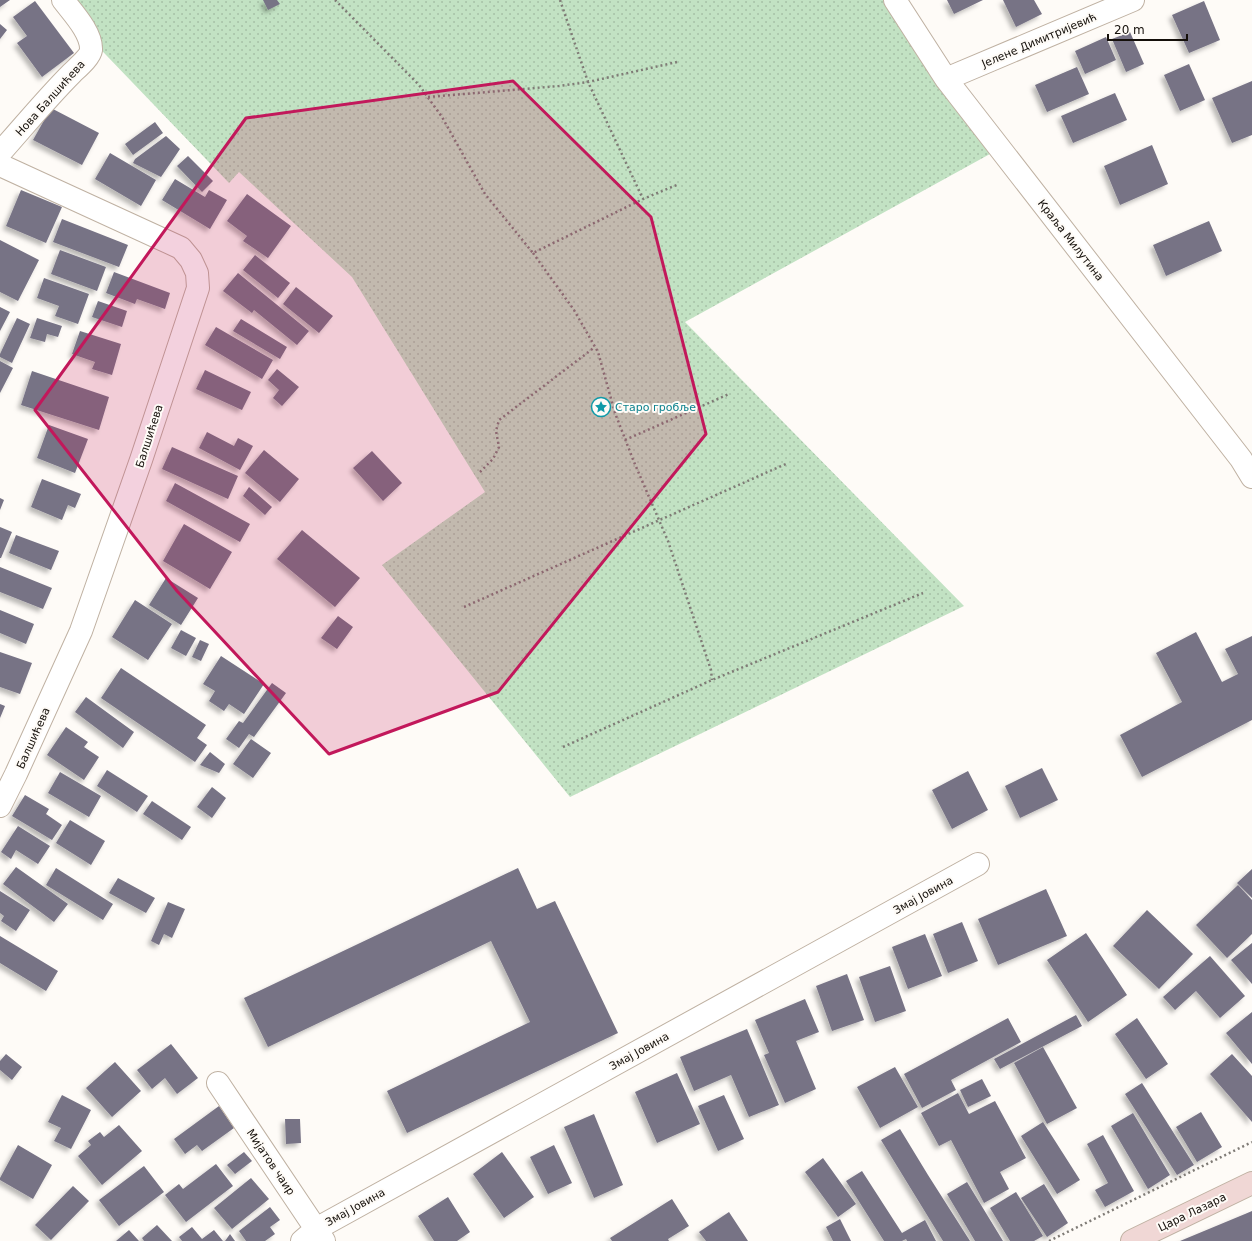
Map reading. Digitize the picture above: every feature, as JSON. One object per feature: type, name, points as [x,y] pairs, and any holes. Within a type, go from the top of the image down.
[{"type":"main road","name":"Цара Лазара","points":[[1132,1241],[1252,1183]]},
{"type":"street","name":"Нова Балшићева","points":[[0,153],[91,52],[90,41],[87,33],[63,0]]},
{"type":"street","name":"Краља Милутина","points":[[895,0],[946,79],[1236,453],[1252,477]]},
{"type":"street","name":"Јелене Димитријевић","points":[[946,79],[1133,0]]},
{"type":"street","name":"Балшићева","points":[[0,165],[181,248],[191,260],[197,273],[198,288],[141,460],[81,631],[8,771],[0,806]]},
{"type":"street","name":"Змај Јовина","points":[[314,1237],[978,864]]},
{"type":"street","name":"Мијатов чаир","points":[[218,1083],[314,1237]]},
{"type":"path","points":[[335,0],[419,85],[428,97],[442,118],[485,194],[533,253],[574,310],[598,352],[615,413],[625,440],[668,540],[711,670],[712,680]]},
{"type":"path","points":[[560,0],[588,82],[643,199]]},
{"type":"path","points":[[428,97],[559,86],[588,82],[677,62]]},
{"type":"path","points":[[533,253],[643,199],[679,184]]},
{"type":"path","points":[[480,472],[493,459],[499,447],[496,431],[499,420],[595,347]]},
{"type":"path","points":[[625,440],[729,394]]},
{"type":"path","points":[[464,607],[788,463]]},
{"type":"path","points":[[563,747],[712,680],[923,593]]},
{"type":"path","points":[[1049,1241],[1252,1142]]},
{"type":"highlighted area","points":[[513,81],[651,217],[706,434],[498,692],[329,754],[177,591],[35,410],[246,118]]},
{"type":"green space","name":"Старо гробље","points":[[58,0],[895,0],[999,149],[685,322],[964,606],[570,797],[382,565],[485,492],[352,277],[239,172],[229,183],[83,31]]},
{"type":"building","points":[[0,0],[10,0],[0,7]]},
{"type":"building","points":[[263,0],[277,0],[280,4],[268,10]]},
{"type":"building","points":[[947,0],[983,0],[954,14]]},
{"type":"building","points":[[1003,0],[1034,0],[1042,14],[1016,27]]},
{"type":"building","points":[[35,1],[74,53],[42,77],[17,43],[27,36],[13,17]]},
{"type":"building","points":[[1204,1],[1220,40],[1189,53],[1172,15]]},
{"type":"building","points":[[0,24],[7,30],[0,39]]},
{"type":"building","points":[[1130,32],[1144,64],[1126,72],[1112,39]]},
{"type":"building","points":[[1106,37],[1116,60],[1085,74],[1075,51]]},
{"type":"building","points":[[1189,64],[1205,100],[1180,111],[1164,75]]},
{"type":"building","points":[[1077,67],[1089,94],[1047,112],[1035,85]]},
{"type":"building","points":[[1252,81],[1252,135],[1232,143],[1212,98]]},
{"type":"building","points":[[1115,93],[1127,120],[1073,143],[1061,116]]},
{"type":"building","points":[[51,108],[99,133],[82,165],[33,140]]},
{"type":"building","points":[[155,122],[163,133],[133,155],[125,144]]},
{"type":"building","points":[[166,136],[180,149],[161,177],[133,163],[135,159]]},
{"type":"building","points":[[1152,145],[1168,184],[1120,205],[1104,166]]},
{"type":"building","points":[[110,153],[156,180],[141,206],[95,179]]},
{"type":"building","points":[[188,156],[213,181],[202,192],[177,166]]},
{"type":"building","points":[[175,179],[205,197],[209,190],[227,200],[210,229],[162,200]]},
{"type":"building","points":[[21,190],[62,207],[46,243],[6,226]]},
{"type":"building","points":[[247,194],[291,226],[268,258],[243,241],[247,236],[227,221]]},
{"type":"building","points":[[62,219],[128,245],[119,267],[53,242]]},
{"type":"building","points":[[1209,221],[1222,251],[1166,276],[1153,245]]},
{"type":"building","points":[[0,240],[39,260],[18,301],[0,292]]},
{"type":"building","points":[[60,250],[106,267],[97,291],[51,274]]},
{"type":"building","points":[[255,255],[290,283],[278,298],[243,270]]},
{"type":"building","points":[[114,272],[170,293],[165,309],[137,299],[135,304],[106,293]]},
{"type":"building","points":[[238,273],[309,331],[297,345],[254,310],[252,313],[223,291]]},
{"type":"building","points":[[44,278],[89,294],[78,324],[55,316],[59,306],[37,298]]},
{"type":"building","points":[[296,287],[333,316],[319,333],[283,304]]},
{"type":"building","points":[[98,301],[127,311],[122,327],[92,317]]},
{"type":"building","points":[[0,307],[10,312],[0,331]]},
{"type":"building","points":[[17,318],[30,324],[12,363],[0,357],[0,354]]},
{"type":"building","points":[[37,318],[62,326],[58,337],[47,334],[45,342],[30,338]]},
{"type":"building","points":[[241,319],[287,347],[280,359],[233,331]]},
{"type":"building","points":[[216,327],[273,360],[262,379],[205,345]]},
{"type":"building","points":[[80,331],[121,344],[112,375],[92,369],[95,362],[72,354]]},
{"type":"building","points":[[0,361],[13,368],[0,393]]},
{"type":"building","points":[[277,369],[299,387],[282,406],[273,398],[279,390],[268,380]]},
{"type":"building","points":[[205,370],[251,392],[242,410],[196,389]]},
{"type":"building","points":[[32,371],[109,397],[99,430],[21,405]]},
{"type":"building","points":[[49,425],[88,439],[75,473],[37,458]]},
{"type":"building","points":[[207,432],[234,446],[238,438],[253,446],[240,470],[199,448]]},
{"type":"building","points":[[172,447],[238,476],[228,499],[162,469]]},
{"type":"building","points":[[264,450],[299,479],[280,502],[245,473]]},
{"type":"building","points":[[372,451],[402,483],[383,501],[353,468]]},
{"type":"building","points":[[42,479],[81,494],[75,508],[68,505],[62,520],[31,507]]},
{"type":"building","points":[[175,483],[250,524],[240,542],[166,501]]},
{"type":"building","points":[[249,487],[272,507],[265,515],[243,496]]},
{"type":"building","points":[[0,498],[4,500],[0,510]]},
{"type":"building","points":[[184,524],[232,552],[210,589],[163,561]]},
{"type":"building","points":[[0,527],[12,532],[1,558],[0,558]]},
{"type":"building","points":[[302,530],[360,578],[335,607],[277,559]]},
{"type":"building","points":[[16,535],[59,551],[51,570],[9,553]]},
{"type":"building","points":[[0,567],[52,588],[43,609],[0,592]]},
{"type":"building","points":[[166,578],[198,598],[181,625],[149,605]]},
{"type":"building","points":[[135,600],[172,624],[148,660],[112,637]]},
{"type":"building","points":[[0,610],[34,624],[26,644],[0,633]]},
{"type":"building","points":[[338,616],[353,627],[337,649],[321,638]]},
{"type":"building","points":[[181,630],[196,638],[186,656],[171,648]]},
{"type":"building","points":[[1196,632],[1222,682],[1238,674],[1225,649],[1252,636],[1252,720],[1142,777],[1120,735],[1182,702],[1156,653]]},
{"type":"building","points":[[200,640],[209,644],[201,661],[192,657]]},
{"type":"building","points":[[0,652],[32,663],[20,694],[0,687]]},
{"type":"building","points":[[221,656],[264,684],[244,714],[229,704],[224,711],[209,701],[215,691],[203,684]]},
{"type":"building","points":[[121,668],[206,725],[197,738],[207,745],[195,762],[101,698]]},
{"type":"building","points":[[272,683],[286,693],[254,737],[249,734],[239,748],[226,739],[239,721],[243,723]]},
{"type":"building","points":[[86,697],[134,732],[123,748],[75,712]]},
{"type":"building","points":[[0,704],[5,706],[0,718]]},
{"type":"building","points":[[66,727],[88,742],[84,747],[99,757],[84,780],[47,755]]},
{"type":"building","points":[[251,739],[271,753],[253,778],[233,764]]},
{"type":"building","points":[[210,752],[225,764],[219,773],[200,765]]},
{"type":"building","points":[[1042,768],[1058,800],[1020,818],[1005,786]]},
{"type":"building","points":[[107,770],[148,796],[137,812],[97,786]]},
{"type":"building","points":[[968,771],[988,810],[952,829],[932,790]]},
{"type":"building","points":[[60,772],[101,796],[89,817],[48,793]]},
{"type":"building","points":[[212,787],[226,798],[212,818],[197,807]]},
{"type":"building","points":[[25,795],[49,809],[46,814],[62,825],[52,840],[12,816]]},
{"type":"building","points":[[152,801],[191,827],[182,840],[143,814]]},
{"type":"building","points":[[70,820],[105,841],[91,865],[56,843]]},
{"type":"building","points":[[18,826],[50,846],[38,864],[16,850],[11,859],[1,852]]},
{"type":"building","points":[[16,867],[68,904],[54,922],[3,884]]},
{"type":"building","points":[[56,868],[113,904],[103,920],[46,885]]},
{"type":"building","points":[[518,868],[537,909],[555,901],[618,1033],[407,1133],[387,1091],[530,1022],[491,941],[268,1047],[244,998]]},
{"type":"building","points":[[1252,869],[1252,898],[1237,883]]},
{"type":"building","points":[[118,878],[155,898],[146,913],[109,893]]},
{"type":"building","points":[[1238,885],[1252,900],[1252,934],[1227,958],[1196,925]]},
{"type":"building","points":[[1046,889],[1067,936],[998,965],[978,919]]},
{"type":"building","points":[[0,891],[30,910],[16,931],[1,921],[4,916],[0,913]]},
{"type":"building","points":[[168,902],[185,909],[172,938],[164,934],[159,945],[151,941]]},
{"type":"building","points":[[1147,910],[1193,954],[1159,989],[1113,946]]},
{"type":"building","points":[[962,922],[978,961],[948,973],[933,934]]},
{"type":"building","points":[[1086,933],[1127,995],[1088,1022],[1047,960]]},
{"type":"building","points":[[925,934],[942,976],[908,989],[892,947]]},
{"type":"building","points":[[0,936],[58,971],[46,991],[0,963]]},
{"type":"building","points":[[1252,943],[1252,984],[1231,960]]},
{"type":"building","points":[[1210,956],[1245,996],[1220,1018],[1196,991],[1175,1010],[1163,997]]},
{"type":"building","points":[[890,966],[906,1011],[875,1022],[859,977]]},
{"type":"building","points":[[847,974],[864,1020],[832,1031],[816,986]]},
{"type":"building","points":[[805,999],[819,1032],[796,1041],[816,1089],[785,1103],[764,1055],[769,1053],[755,1020]]},
{"type":"building","points":[[1252,1012],[1252,1064],[1226,1033]]},
{"type":"building","points":[[1076,1015],[1082,1026],[1000,1069],[994,1059]]},
{"type":"building","points":[[1008,1018],[1021,1042],[951,1080],[956,1090],[922,1108],[904,1074]]},
{"type":"building","points":[[1137,1018],[1168,1064],[1146,1079],[1115,1034]]},
{"type":"building","points":[[747,1029],[779,1105],[749,1117],[731,1075],[694,1091],[680,1057]]},
{"type":"building","points":[[171,1044],[198,1078],[177,1094],[165,1078],[152,1089],[137,1070]]},
{"type":"building","points":[[1043,1047],[1077,1108],[1047,1124],[1014,1063]]},
{"type":"building","points":[[6,1054],[22,1067],[12,1080],[0,1070],[0,1061]]},
{"type":"building","points":[[1232,1054],[1252,1076],[1252,1122],[1210,1074]]},
{"type":"building","points":[[115,1062],[141,1091],[112,1117],[86,1088]]},
{"type":"building","points":[[895,1067],[918,1107],[880,1128],[857,1087]]},
{"type":"building","points":[[677,1073],[700,1124],[657,1143],[635,1092]]},
{"type":"building","points":[[982,1079],[991,1096],[968,1107],[960,1090]]},
{"type":"building","points":[[1142,1083],[1194,1165],[1177,1175],[1125,1094]]},
{"type":"building","points":[[958,1093],[969,1114],[995,1101],[1026,1158],[1000,1172],[1009,1189],[984,1203],[951,1140],[939,1146],[921,1113]]},
{"type":"building","points":[[62,1095],[91,1110],[71,1149],[54,1141],[61,1128],[48,1122]]},
{"type":"building","points":[[724,1095],[744,1139],[718,1151],[698,1106]]},
{"type":"building","points":[[219,1106],[234,1128],[202,1151],[197,1145],[185,1154],[174,1139]]},
{"type":"building","points":[[1201,1112],[1222,1147],[1197,1162],[1176,1127]]},
{"type":"building","points":[[1133,1113],[1170,1175],[1148,1189],[1111,1126]]},
{"type":"building","points":[[594,1114],[623,1185],[594,1198],[564,1127]]},
{"type":"building","points":[[285,1119],[300,1119],[301,1143],[286,1144]]},
{"type":"building","points":[[1043,1122],[1080,1180],[1057,1194],[1021,1136]]},
{"type":"building","points":[[119,1125],[142,1151],[102,1185],[78,1156],[91,1145],[88,1141],[100,1132],[104,1137]]},
{"type":"building","points":[[900,1129],[970,1241],[943,1241],[881,1140]]},
{"type":"building","points":[[1103,1135],[1134,1191],[1105,1207],[1095,1190],[1108,1183],[1087,1144]]},
{"type":"building","points":[[18,1145],[52,1165],[33,1199],[0,1180]]},
{"type":"building","points":[[554,1145],[572,1183],[548,1194],[530,1157]]},
{"type":"building","points":[[244,1152],[252,1161],[235,1174],[227,1165]]},
{"type":"building","points":[[502,1152],[534,1197],[504,1218],[473,1174]]},
{"type":"building","points":[[823,1158],[856,1204],[838,1217],[805,1172]]},
{"type":"building","points":[[216,1164],[233,1186],[186,1222],[165,1195],[179,1184],[183,1189]]},
{"type":"building","points":[[144,1166],[164,1192],[119,1226],[99,1200]]},
{"type":"building","points":[[862,1171],[902,1233],[925,1220],[936,1241],[907,1241],[906,1239],[902,1241],[884,1241],[846,1181]]},
{"type":"building","points":[[251,1178],[269,1199],[232,1229],[214,1208]]},
{"type":"building","points":[[967,1182],[1003,1241],[975,1241],[947,1194]]},
{"type":"building","points":[[1044,1184],[1068,1223],[1047,1237],[1021,1198]]},
{"type":"building","points":[[73,1186],[89,1201],[51,1240],[35,1225]]},
{"type":"building","points":[[1016,1192],[1043,1236],[1034,1241],[1010,1241],[990,1208]]},
{"type":"building","points":[[448,1197],[470,1232],[457,1241],[434,1241],[418,1216]]},
{"type":"building","points":[[672,1199],[689,1226],[668,1239],[669,1241],[612,1241],[610,1238]]},
{"type":"building","points":[[270,1207],[280,1220],[270,1227],[275,1234],[265,1241],[246,1241],[239,1231]]},
{"type":"building","points":[[1252,1211],[1252,1241],[1180,1241],[1245,1214]]},
{"type":"building","points":[[729,1212],[748,1241],[706,1241],[699,1232]]},
{"type":"building","points":[[840,1219],[851,1241],[833,1241],[826,1227]]},
{"type":"building","points":[[157,1225],[172,1241],[144,1241],[142,1238]]},
{"type":"building","points":[[192,1227],[202,1239],[214,1230],[223,1241],[182,1241],[179,1237]]},
{"type":"building","points":[[129,1230],[139,1241],[116,1241]]},
{"type":"building","points":[[230,1234],[235,1241],[225,1241]]},
{"type":"place","name":"Старо гробље","points":[[601,407]]}]
